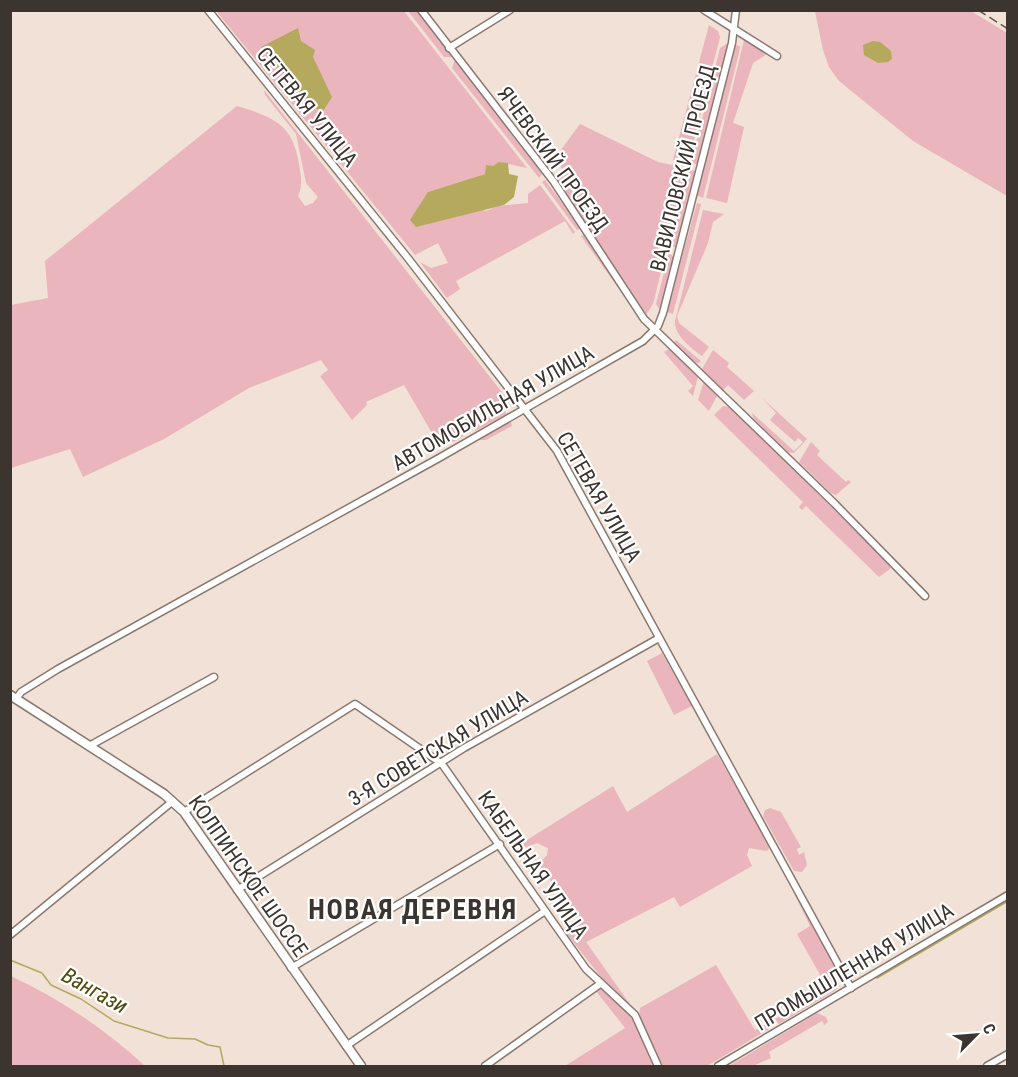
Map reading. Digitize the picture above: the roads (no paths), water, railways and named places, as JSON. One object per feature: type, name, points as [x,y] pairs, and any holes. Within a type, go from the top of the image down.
[{"type":"main road","name":"КОЛПИНСКОЕ ШОССЕ","points":[[13,697],[91,745],[173,801],[184,812],[361,1066]]},
{"type":"street","name":"СЕТЕВАЯ УЛИЦА","points":[[208,10],[412,264],[562,459],[851,988]]},
{"type":"street","name":"ЯЧЕВСКИЙ ПРОЕЗД","points":[[421,10],[554,182],[644,319],[654,330]]},
{"type":"street","points":[[450,48],[510,10]]},
{"type":"street","points":[[704,10],[777,56]]},
{"type":"street","name":"ВАВИЛОВСКИЙ ПРОЕЗД","points":[[654,330],[663,313],[734,30],[736,10]]},
{"type":"street","name":"АВТОМОБИЛЬНАЯ УЛИЦА","points":[[13,697],[58,669],[439,458],[643,340],[654,330]]},
{"type":"street","points":[[654,330],[826,494],[926,596]]},
{"type":"street","name":"3-Я СОВЕТСКАЯ УЛИЦА","points":[[237,890],[442,764],[464,748],[659,638]]},
{"type":"street","points":[[91,745],[214,677]]},
{"type":"street","name":"КАБЕЛЬНАЯ УЛИЦА","points":[[184,812],[355,704],[442,764],[586,969],[635,1015],[658,1066]]},
{"type":"street","points":[[10,935],[173,801]]},
{"type":"street","points":[[291,968],[500,844]]},
{"type":"street","name":"ПРОМЫШЛЕННАЯ УЛИЦА","points":[[718,1066],[1008,895]]},
{"type":"street","points":[[346,1046],[545,911]]},
{"type":"street","points":[[484,1066],[600,984]]},
{"type":"street","points":[[987,1066],[1008,1054]]},
{"type":"waterway","points":[[877,978],[1008,901]]},
{"type":"waterway","name":"Вангази","points":[[10,960],[42,973],[51,985],[81,999],[114,1021],[168,1038],[195,1039],[220,1047],[224,1066]]},
{"type":"railway","points":[[978,10],[1008,29]]},
{"type":"district","name":"НОВАЯ ДЕРЕВНЯ","points":[[413,910]]}]
